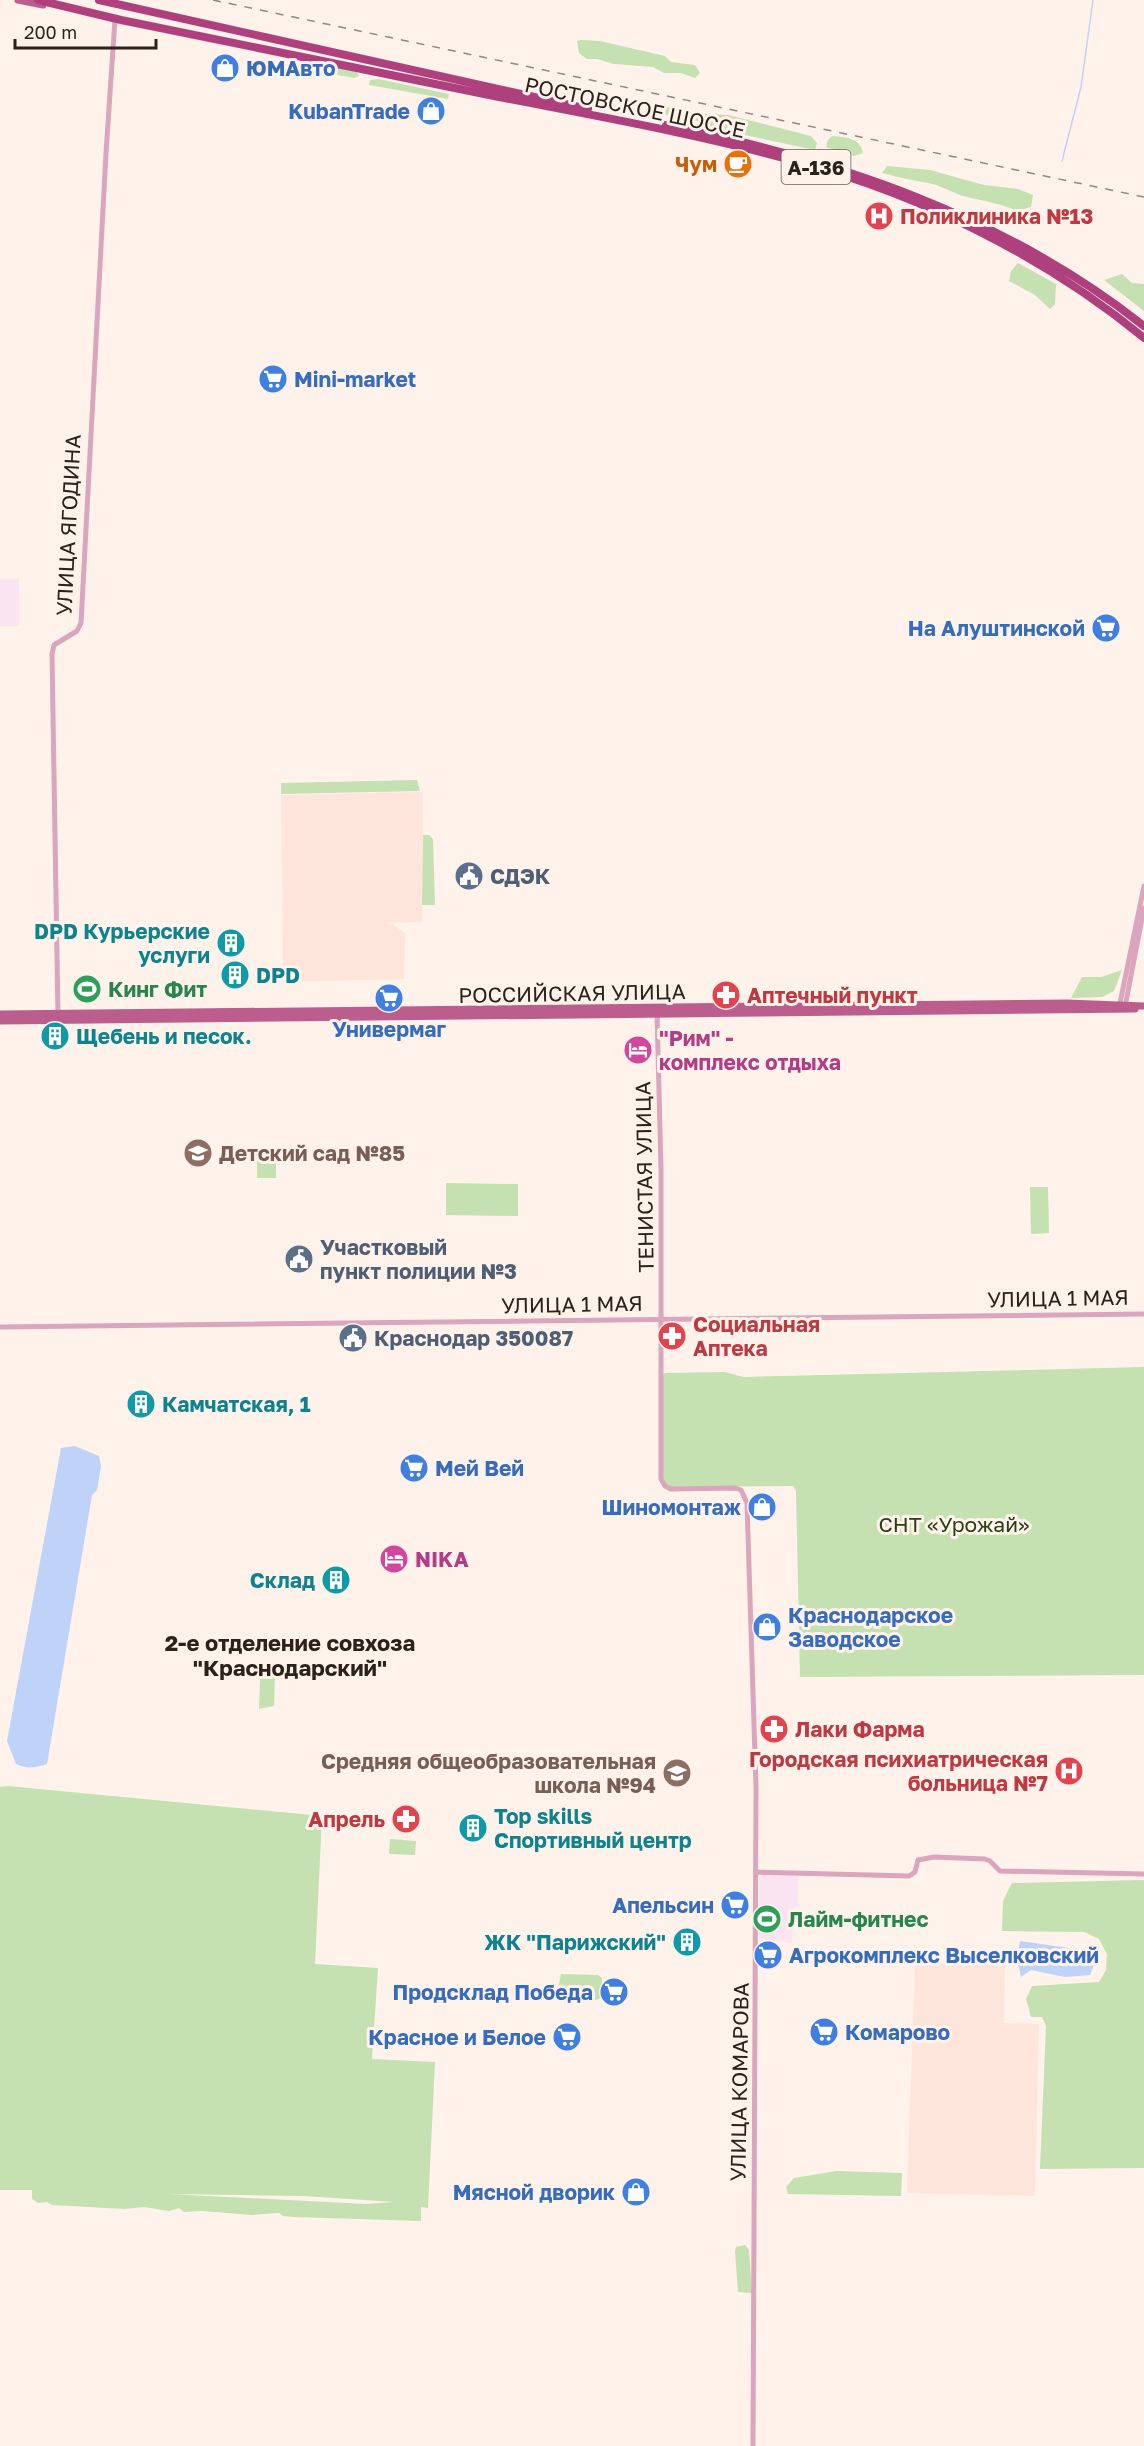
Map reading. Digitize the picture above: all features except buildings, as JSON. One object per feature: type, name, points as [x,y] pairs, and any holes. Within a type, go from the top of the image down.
[{"type":"highway","name":"РОСТОВСКОЕ ШОССЕ","points":[[38,0],[115,19],[684,134],[804,163],[906,199],[987,235],[1044,268],[1123,321],[1144,338]]},
{"type":"highway","name":"РОСТОВСКОЕ ШОССЕ","points":[[99,0],[805,157],[899,189],[993,230],[1050,262],[1144,326]]},
{"type":"highway","points":[[218,40],[225,35],[221,28]]},
{"type":"main road","name":"РОСТОВСКОЕ ШОССЕ","points":[[18,0],[81,11]]},
{"type":"main road","name":"РОССИЙСКАЯ УЛИЦА","points":[[0,1021],[58,1017],[997,1007],[1144,1008]]},
{"type":"main road","name":"РОССИЙСКАЯ УЛИЦА","points":[[0,1014],[44,1014],[58,1017],[72,1013],[657,1012]]},
{"type":"street","name":"УЛИЦА ЯГОДИНА","points":[[58,1017],[51,654],[54,645],[77,630],[81,623],[115,19]]},
{"type":"street","points":[[1122,1007],[1144,886]]},
{"type":"street","points":[[1122,1007],[1144,908]]},
{"type":"street","points":[[44,1014],[58,1001],[72,1013]]},
{"type":"street","name":"ТЕНИСТАЯ УЛИЦА","points":[[657,1012],[662,1481],[667,1488],[735,1488],[744,1494],[747,1503],[754,1687]]},
{"type":"street","name":"УЛИЦА 1 МАЯ","points":[[0,1327],[1144,1314]]},
{"type":"street","name":"УЛИЦА КОМАРОВА","points":[[753,2446],[757,1872],[754,1687]]},
{"type":"street","points":[[757,1872],[911,1875],[918,1860],[934,1857],[985,1859],[1000,1871],[1144,1874]]},
{"type":"shaded area","points":[[0,579],[19,579],[19,626],[0,626]]},
{"type":"shaded area","points":[[423,792],[422,922],[386,923],[392,924],[405,933],[404,979],[283,982],[281,795]]},
{"type":"shaded area","points":[[759,1874],[798,1875],[798,1907],[793,1908],[792,1943],[759,1939]]},
{"type":"shaded area","points":[[915,1963],[1005,1965],[1004,2023],[1039,2024],[1035,2196],[907,2193]]},
{"type":"green space","points":[[577,41],[600,41],[665,56],[671,62],[695,65],[700,73],[695,78],[681,73],[664,73],[653,67],[587,59],[579,53]]},
{"type":"green space","points":[[313,63],[357,72],[359,76],[354,78],[333,74],[314,75],[305,65]]},
{"type":"green space","points":[[379,79],[449,94],[448,99],[369,85],[370,80]]},
{"type":"green space","points":[[668,107],[692,113],[728,115],[811,136],[817,143],[815,150],[717,129],[698,121],[668,116],[662,111]]},
{"type":"green space","points":[[832,136],[856,141],[863,153],[854,156],[826,147]]},
{"type":"green space","points":[[887,166],[930,170],[984,185],[1018,189],[1033,195],[1031,207],[1017,211],[963,196],[932,184],[882,173]]},
{"type":"green space","points":[[1018,263],[1056,284],[1055,304],[1050,309],[1035,295],[1009,281],[1011,271]]},
{"type":"green space","points":[[1122,274],[1132,283],[1144,284],[1144,311],[1104,280]]},
{"type":"green space","points":[[417,780],[420,791],[281,794],[281,783]]},
{"type":"green space","points":[[423,835],[429,835],[433,839],[435,905],[422,905]]},
{"type":"green space","points":[[1122,970],[1114,991],[1102,997],[1071,998],[1082,977],[1101,977]]},
{"type":"green space","points":[[257,1157],[276,1157],[276,1178],[257,1178]]},
{"type":"green space","points":[[446,1183],[518,1184],[518,1216],[446,1215]]},
{"type":"green space","points":[[1030,1187],[1048,1187],[1049,1233],[1031,1234]]},
{"type":"green space","name":"СНТ «Урожай»","points":[[1144,1367],[1144,1675],[800,1677],[796,1491],[793,1486],[670,1487],[663,1481],[662,1377],[665,1373],[725,1372],[743,1377]]},
{"type":"green space","points":[[275,1675],[274,1706],[259,1709],[260,1679]]},
{"type":"green space","points":[[0,1787],[322,1816],[315,1964],[378,1968],[372,2059],[435,2062],[428,2208],[421,2207],[421,2221],[294,2217],[283,2216],[279,2213],[252,2215],[184,2212],[179,2208],[169,2211],[144,2207],[125,2209],[52,2205],[47,2202],[38,2203],[32,2199],[32,2190],[0,2190]],"holes":[[[168,2194],[305,2196],[394,2202],[365,2204]]]},
{"type":"green space","points":[[390,1839],[416,1841],[415,1855],[389,1854]]},
{"type":"green space","points":[[1144,1880],[1144,2168],[1040,2169],[1046,2026],[1042,2017],[1031,2017],[1026,1999],[1032,1986],[1099,1982],[1106,1970],[1107,1954],[1099,1939],[1084,1932],[1002,1931],[1003,1901],[1012,1883]]},
{"type":"green space","points":[[561,1974],[598,1975],[602,1978],[601,1998],[590,2002],[559,2001],[557,1993]]},
{"type":"green space","points":[[837,2171],[902,2173],[901,2196],[788,2194],[786,2187],[794,2178]]},
{"type":"green space","points":[[745,2245],[749,2250],[752,2293],[738,2292],[735,2251],[736,2247]]},
{"type":"water","points":[[75,1446],[99,1456],[101,1466],[97,1490],[92,1495],[47,1764],[27,1767],[16,1764],[7,1741],[61,1448]]},
{"type":"water","points":[[1020,1941],[1090,1951],[1094,1965],[1090,1975],[1065,1977],[1031,1970],[1021,1977],[1017,1958]]},
{"type":"waterway","points":[[1062,161],[1081,87],[1093,0]]},
{"type":"railway","points":[[213,0],[1144,197]]},
{"type":"place","name":"ЮМАвто","points":[[225,68]]},
{"type":"place","name":"KubanTrade","points":[[431,111]]},
{"type":"place","name":"Чум","points":[[738,164]]},
{"type":"place","name":"Поликлиника №13","points":[[879,216]]},
{"type":"place","name":"Mini-market","points":[[273,379]]},
{"type":"place","name":"На Алуштинской","points":[[1106,628]]},
{"type":"place","name":"СДЭК","points":[[469,876]]},
{"type":"place","name":"DPD Курьерские услуги","points":[[231,943]]},
{"type":"place","name":"DPD","points":[[235,975]]},
{"type":"place","name":"Кинг Фит","points":[[87,989]]},
{"type":"place","name":"Аптечный пункт","points":[[726,995]]},
{"type":"place","name":"Универмаг","points":[[389,998]]},
{"type":"place","name":"Щебень и песок.","points":[[55,1036]]},
{"type":"place","name":"\"Рим\" - комплекс отдыха","points":[[638,1050]]},
{"type":"place","name":"Детский сад №85","points":[[198,1153]]},
{"type":"place","name":"Участковый пункт полиции №3","points":[[299,1259]]},
{"type":"place","name":"Социальная Аптека","points":[[672,1336]]},
{"type":"place","name":"Краснодар 350087","points":[[353,1338]]},
{"type":"place","name":"Камчатская, 1","points":[[141,1404]]},
{"type":"place","name":"Мей Вей","points":[[414,1468]]},
{"type":"place","name":"Шиномонтаж","points":[[762,1507]]},
{"type":"place","name":"NIKA","points":[[394,1559]]},
{"type":"place","name":"Склад","points":[[336,1580]]},
{"type":"place","name":"Краснодарское Заводское","points":[[767,1627]]},
{"type":"place","name":"Лаки Фарма","points":[[774,1729]]},
{"type":"place","name":"Городская психиатрическая больница №7","points":[[1069,1771]]},
{"type":"place","name":"Средняя общеобразовательная школа №94","points":[[677,1773]]},
{"type":"place","name":"Апрель","points":[[406,1819]]},
{"type":"place","name":"Top skills Спортивный центр","points":[[473,1828]]},
{"type":"place","name":"Апельсин","points":[[735,1905]]},
{"type":"place","name":"Лайм-фитнес","points":[[767,1919]]},
{"type":"place","name":"ЖК \"Парижский\"","points":[[687,1942]]},
{"type":"place","name":"Агрокомплекс Выселковский","points":[[768,1955]]},
{"type":"place","name":"Продсклад Победа","points":[[614,1992]]},
{"type":"place","name":"Комарово","points":[[824,2032]]},
{"type":"place","name":"Красное и Белое","points":[[567,2037]]},
{"type":"place","name":"Мясной дворик","points":[[636,2192]]},
{"type":"district","name":"2-е отделение совхоза \"Краснодарский\"","points":[[290,1655]]}]
